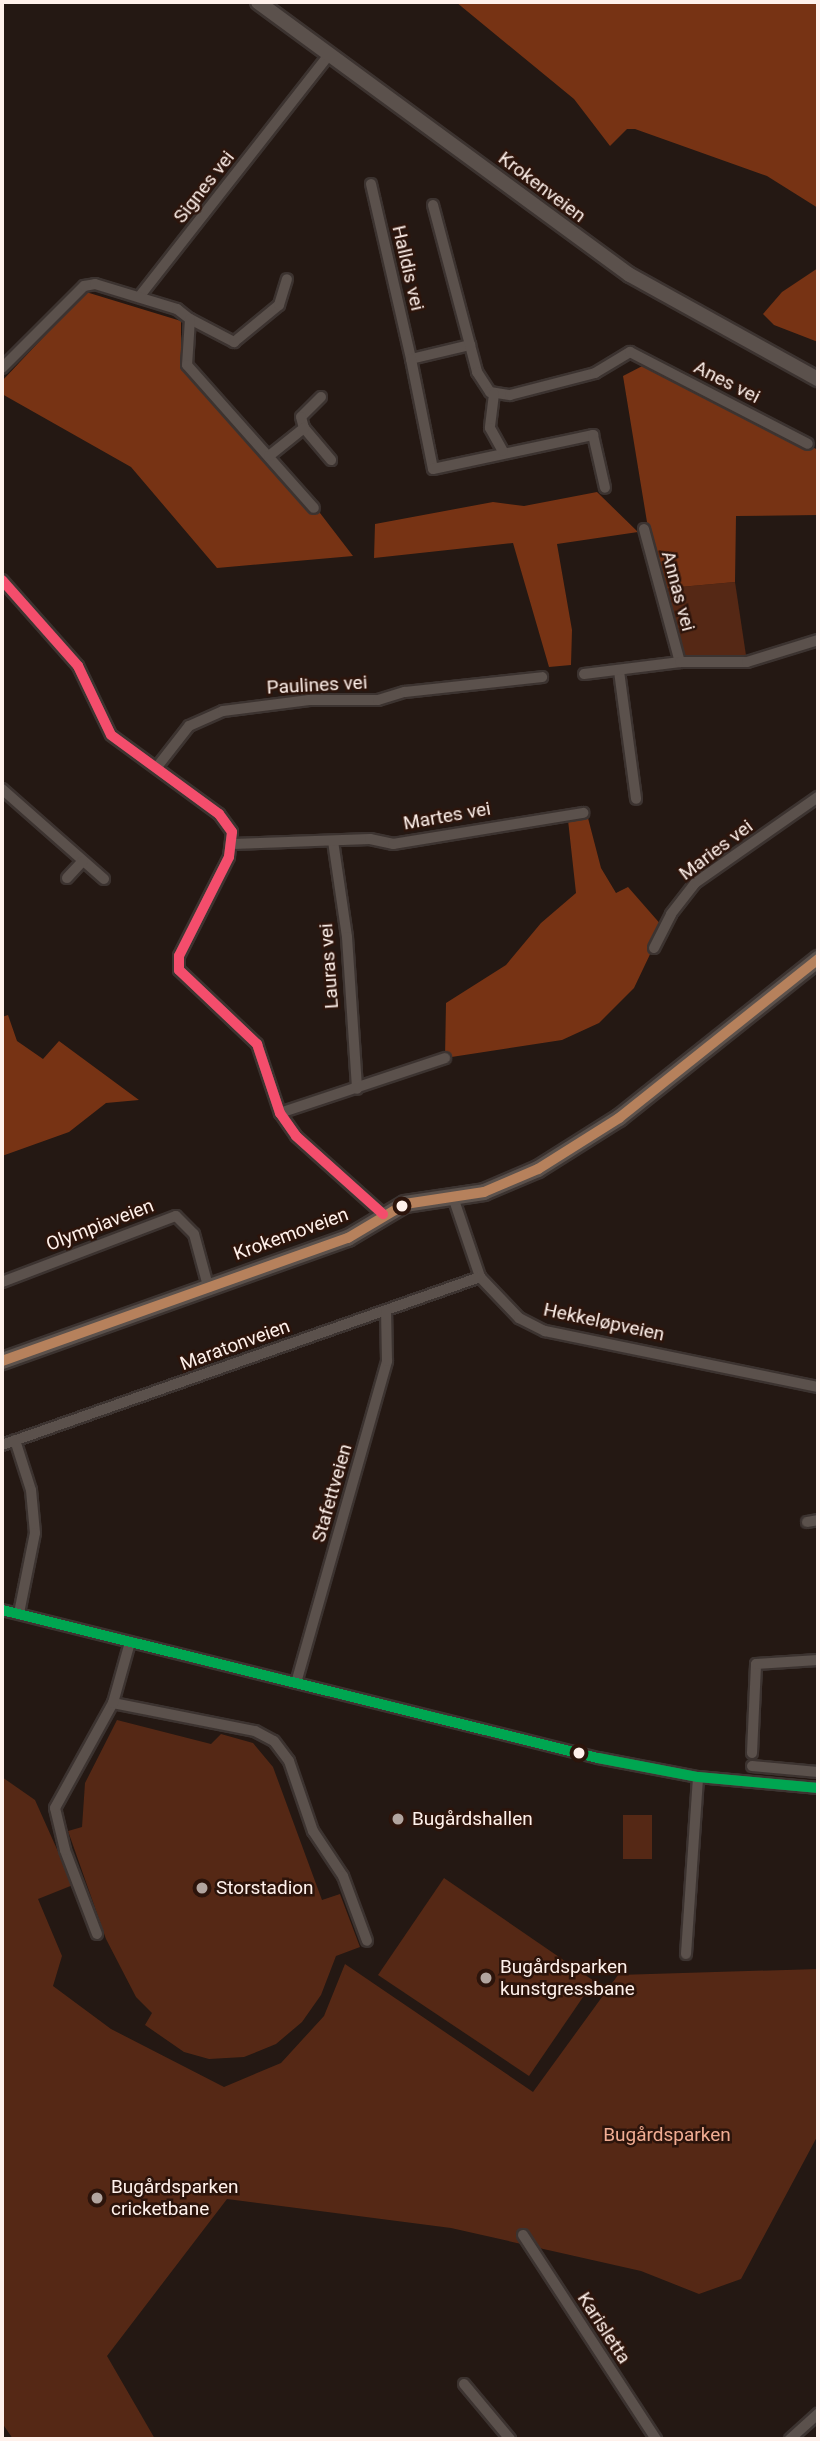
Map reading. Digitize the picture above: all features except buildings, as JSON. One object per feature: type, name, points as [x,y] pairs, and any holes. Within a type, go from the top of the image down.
[{"type":"main road","name":"Krokemoveien","points":[[2,1361],[348,1238],[383,1214],[422,1200],[454,1200],[501,1186],[580,1145],[818,959]]},
{"type":"street","name":"Krokenveien","points":[[258,2],[630,275],[818,380]]},
{"type":"street","name":"Signes vei","points":[[139,297],[330,53]]},
{"type":"street","name":"Halldis vei","points":[[371,184],[433,469],[503,451],[593,435],[605,488]]},
{"type":"street","name":"Halldis vei","points":[[433,205],[480,380],[494,394]]},
{"type":"street","points":[[2,368],[84,286],[139,297],[177,309],[190,319],[234,342],[279,305],[286,279]]},
{"type":"street","points":[[190,319],[187,365],[314,508]]},
{"type":"street","points":[[411,359],[470,345]]},
{"type":"street","name":"Anes vei","points":[[494,394],[510,395],[595,373],[630,352],[808,443]]},
{"type":"street","points":[[494,394],[490,428],[503,451]]},
{"type":"street","points":[[321,397],[305,411],[304,428],[331,460]]},
{"type":"street","points":[[270,456],[304,428]]},
{"type":"street","name":"Annas vei","points":[[644,529],[680,662]]},
{"type":"street","points":[[2,580],[78,666],[111,735],[219,814],[232,832],[233,844],[177,964],[183,975],[257,1044],[280,1113],[296,1136],[383,1214]]},
{"type":"street","name":"Annas vei","points":[[584,674],[680,662],[747,662],[818,640]]},
{"type":"street","points":[[619,671],[636,799]]},
{"type":"street","name":"Paulines vei","points":[[158,767],[189,726],[223,710],[309,700],[378,700],[405,692],[542,677]]},
{"type":"street","points":[[2,789],[104,879]]},
{"type":"street","name":"Maries vei","points":[[654,948],[667,920],[695,883],[818,797]]},
{"type":"street","name":"Martes vei","points":[[233,844],[370,839],[393,844],[583,813]]},
{"type":"street","name":"Lauras vei","points":[[333,841],[346,937],[357,1088]]},
{"type":"street","points":[[67,878],[83,861]]},
{"type":"street","points":[[280,1113],[445,1058]]},
{"type":"street","name":"Hekkeløpveien","points":[[454,1200],[480,1277],[519,1318],[545,1331],[818,1387]]},
{"type":"street","name":"Olympiaveien","points":[[2,1282],[176,1216],[194,1234],[208,1286]]},
{"type":"street","name":"Maratonveien","points":[[2,1445],[480,1277]]},
{"type":"street","name":"Stafettveien","points":[[296,1683],[387,1362],[386,1310]]},
{"type":"street","points":[[15,1440],[32,1490],[35,1533],[19,1613]]},
{"type":"street","points":[[2,1610],[598,1759],[698,1777],[818,1788]]},
{"type":"street","points":[[97,1934],[65,1850],[55,1808],[113,1703],[130,1642]]},
{"type":"street","points":[[752,1753],[755,1664],[818,1660]]},
{"type":"street","points":[[113,1703],[255,1731],[274,1741],[289,1761],[313,1831],[343,1875],[367,1941]]},
{"type":"street","points":[[752,1766],[818,1772]]},
{"type":"street","points":[[686,1954],[698,1777]]},
{"type":"street","name":"Karisletta","points":[[523,2235],[656,2439]]},
{"type":"street","points":[[464,2384],[510,2439]]},
{"type":"street","points":[[790,2439],[818,2414]]},
{"type":"green space","points":[[735,582],[747,662],[680,662],[658,589]]},
{"type":"green space","name":"Storstadion","points":[[117,1720],[211,1744],[221,1734],[253,1743],[273,1767],[322,1900],[340,1894],[360,1947],[336,1956],[321,1995],[302,2022],[276,2044],[244,2057],[209,2059],[184,2052],[145,2025],[152,2013],[136,1997],[106,1939],[68,1831],[82,1827],[85,1783]]},
{"type":"green space","name":"Bugårdsparken","points":[[2,1777],[35,1800],[73,1885],[38,1899],[62,1956],[53,1986],[111,2029],[224,2087],[281,2063],[324,2016],[345,1964],[533,2092],[618,1975],[818,1969],[818,2135],[741,2279],[699,2294],[641,2271],[451,2228],[227,2199],[107,2356],[155,2439],[13,2439],[2,2423]]},
{"type":"green space","points":[[623,1815],[652,1815],[652,1859],[623,1859]]},
{"type":"green space","name":"Bugårdsparken kunstgressbane","points":[[444,1878],[594,1981],[529,2076],[378,1975]]},
{"type":"shaded area","points":[[456,2],[818,2],[818,208],[767,176],[635,129],[627,129],[610,146],[574,99]]},
{"type":"shaded area","points":[[818,268],[818,342],[774,325],[763,314],[782,292]]},
{"type":"shaded area","points":[[86,292],[181,321],[181,366],[320,513],[353,556],[217,568],[131,467],[2,394],[2,381]]},
{"type":"shaded area","points":[[650,362],[818,450],[818,515],[736,516],[735,582],[658,589],[623,376]]},
{"type":"shaded area","points":[[597,492],[638,532],[557,544],[572,630],[571,665],[549,667],[513,543],[374,558],[375,524],[493,502],[524,506]]},
{"type":"shaded area","points":[[588,818],[601,868],[616,893],[628,887],[663,927],[634,988],[599,1023],[562,1040],[445,1058],[446,1003],[506,965],[541,923],[576,893],[568,820]]},
{"type":"shaded area","points":[[8,1015],[17,1041],[43,1059],[59,1041],[139,1100],[106,1103],[69,1132],[2,1156],[2,1017]]},
{"type":"transit line","points":[[2,580],[78,666],[111,735],[219,814],[232,832],[229,857],[179,956],[179,970],[257,1044],[280,1113],[296,1136],[383,1214]]},
{"type":"transit line","points":[[2,1361],[348,1238],[405,1204],[484,1192],[538,1169],[619,1118],[818,959]]},
{"type":"transit line","points":[[2,1610],[598,1758],[698,1777],[818,1788]]},
{"type":"place","name":"Bugårdshallen","points":[[398,1819]]},
{"type":"place","name":"Storstadion","points":[[202,1888]]},
{"type":"place","name":"Bugårdsparken kunstgressbane","points":[[486,1978]]},
{"type":"place","name":"Bugårdsparken cricketbane","points":[[97,2198]]}]
